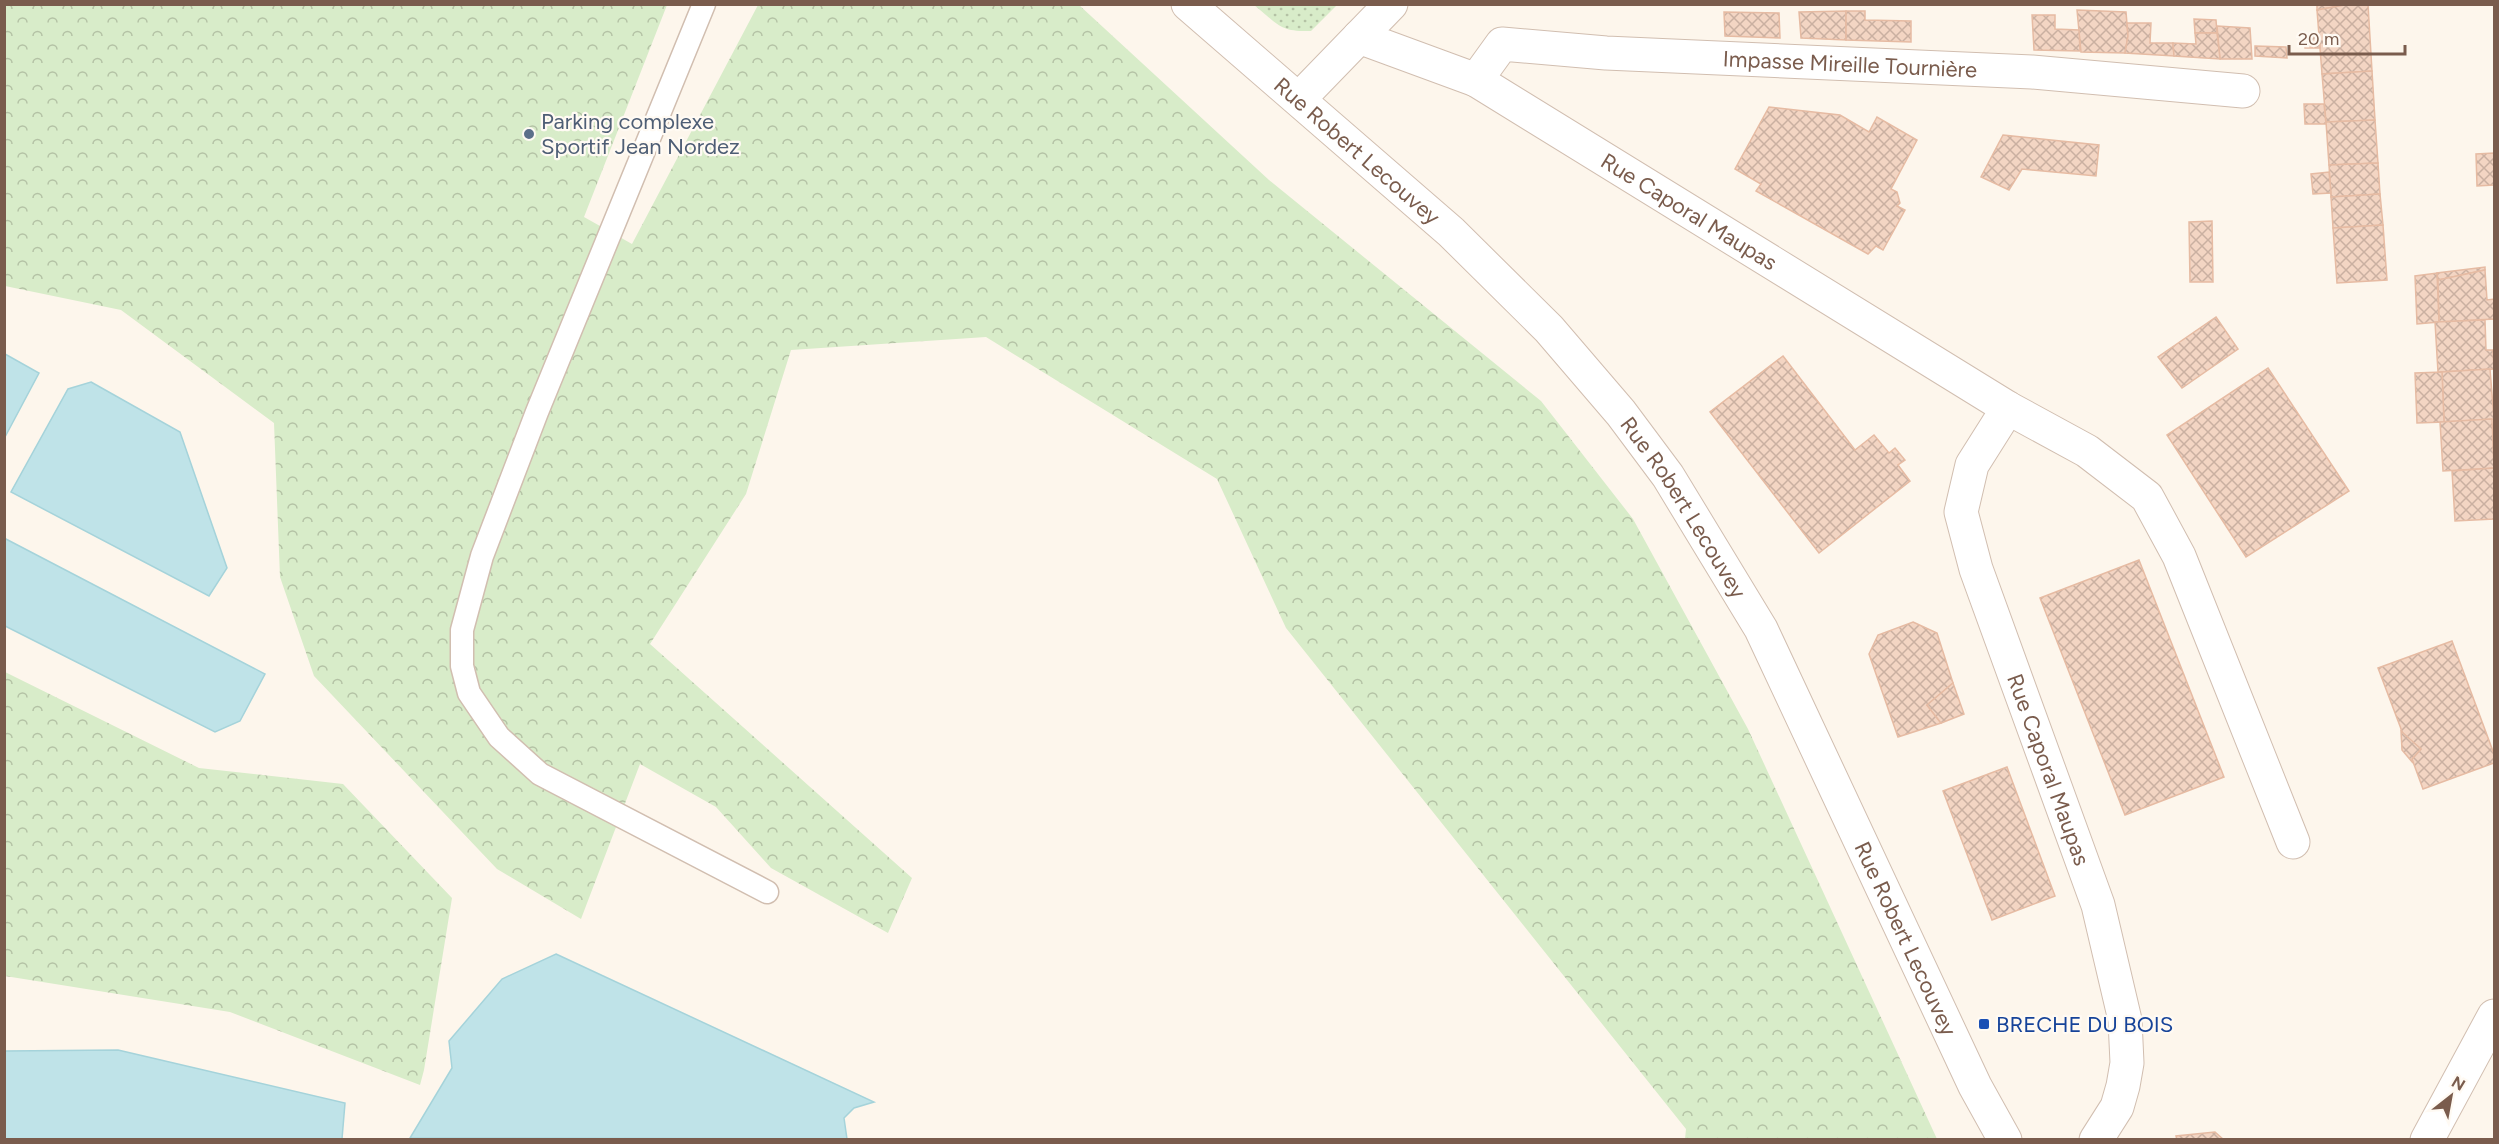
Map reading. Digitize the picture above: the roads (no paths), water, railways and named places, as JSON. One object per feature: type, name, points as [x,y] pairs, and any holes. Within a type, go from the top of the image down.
[{"type":"street","name":"Rue Robert Lecouvey","points":[[1188,4],[1451,232],[1549,329],[1621,413],[1668,476],[1761,629],[1975,1086],[2005,1140]]},
{"type":"street","points":[[1299,99],[1391,4]]},
{"type":"street","name":"Rue Caporal Maupas","points":[[1359,37],[1476,80],[2008,408],[2087,451],[2147,497],[2179,556],[2293,842]]},
{"type":"street","name":"Impasse Mireille Tournière","points":[[1476,80],[1502,44],[1606,53],[2032,72],[2243,92]]},
{"type":"street","name":"Rue Caporal Maupas","points":[[2008,408],[1972,465],[1960,512],[1976,569],[2098,905],[2125,1020],[2127,1063],[2117,1107],[2096,1140]]},
{"type":"street","points":[[2427,1140],[2494,1016]]},
{"type":"lane","points":[[704,4],[537,412],[482,556],[462,630],[462,666],[468,693],[499,737],[540,774],[767,892]]},
{"type":"water","points":[[5,354],[39,373],[5,437]]},
{"type":"water","points":[[91,382],[180,432],[227,568],[209,596],[11,492],[68,389]]},
{"type":"water","points":[[4,538],[265,674],[240,721],[215,732],[5,626]]},
{"type":"water","points":[[556,954],[874,1102],[854,1108],[844,1118],[847,1139],[410,1138],[452,1068],[449,1041],[502,979]]},
{"type":"water","points":[[118,1050],[345,1103],[342,1139],[5,1139],[5,1051]]},
{"type":"place","name":"Parking complexe Sportif Jean Nordez","points":[[529,134]]},
{"type":"place","name":"BRECHE DU BOIS","points":[[1984,1024]]}]
